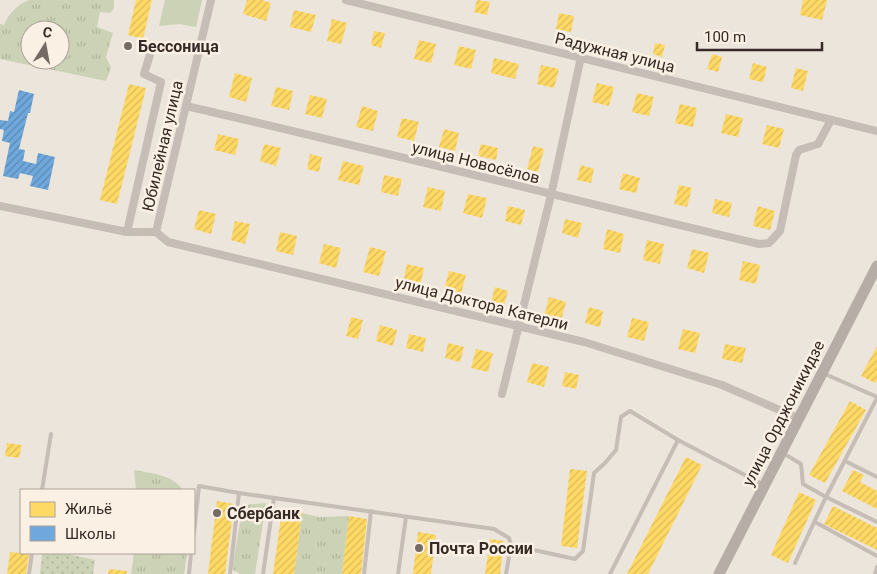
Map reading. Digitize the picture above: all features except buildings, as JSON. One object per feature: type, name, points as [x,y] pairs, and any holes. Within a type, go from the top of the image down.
[{"type":"main road","name":"улица Орджоникидзе","points":[[719,574],[798,418],[876,272]]},
{"type":"street","name":"Юбилейная улица","points":[[0,206],[127,232],[156,232],[211,0]]},
{"type":"street","name":"Радужная улица","points":[[346,0],[877,131]]},
{"type":"street","points":[[127,232],[161,82],[144,74],[152,48]]},
{"type":"street","points":[[502,394],[551,195],[581,57]]},
{"type":"street","name":"улица Новосёлов","points":[[186,106],[354,144],[551,195],[759,244],[769,243],[780,231],[796,155],[799,150],[818,144],[831,120]]},
{"type":"street","name":"улица Доктора Катерли","points":[[156,232],[168,242],[584,342],[722,385],[798,418]]},
{"type":"lane","points":[[795,563],[826,497],[877,398],[822,372]]},
{"type":"lane","points":[[511,545],[575,559],[583,551],[594,473],[616,450],[621,417],[630,411],[678,440],[764,485]]},
{"type":"lane","points":[[42,489],[51,434]]},
{"type":"lane","points":[[610,574],[678,440]]},
{"type":"lane","points":[[781,452],[801,464],[803,484],[877,522]]},
{"type":"lane","points":[[844,461],[877,477]]},
{"type":"lane","points":[[195,524],[199,486],[239,494],[494,529],[509,538],[511,545],[506,574]]},
{"type":"lane","points":[[230,574],[239,494]]},
{"type":"lane","points":[[263,574],[274,498]]},
{"type":"lane","points":[[364,574],[371,511]]},
{"type":"lane","points":[[398,574],[406,517]]},
{"type":"lane","points":[[815,522],[877,556]]},
{"type":"lane","points":[[29,574],[32,554]]},
{"type":"lane","points":[[189,574],[192,554]]},
{"type":"lane","points":[[875,574],[877,567]]},
{"type":"green space","points":[[29,0],[114,0],[114,8],[110,13],[100,12],[97,27],[113,33],[106,57],[111,68],[106,81],[53,70],[70,70],[70,20],[20,20],[20,63],[0,59],[0,24],[4,25],[17,7]]},
{"type":"green space","points":[[165,0],[202,0],[196,27],[179,24],[159,26]]},
{"type":"green space","points":[[134,470],[168,478],[182,489],[136,489]]},
{"type":"green space","points":[[266,503],[255,574],[240,574],[232,569],[243,505]]},
{"type":"green space","points":[[302,513],[318,517],[349,516],[342,574],[294,574]]},
{"type":"green space","points":[[42,554],[68,554],[95,560],[93,574],[40,574]]},
{"type":"green space","points":[[134,554],[187,554],[184,574],[131,574]]},
{"type":"place","name":"Бессоница","points":[[128,46]]},
{"type":"place","name":"Сбербанк","points":[[217,513]]},
{"type":"place","name":"Почта России","points":[[419,548]]}]
